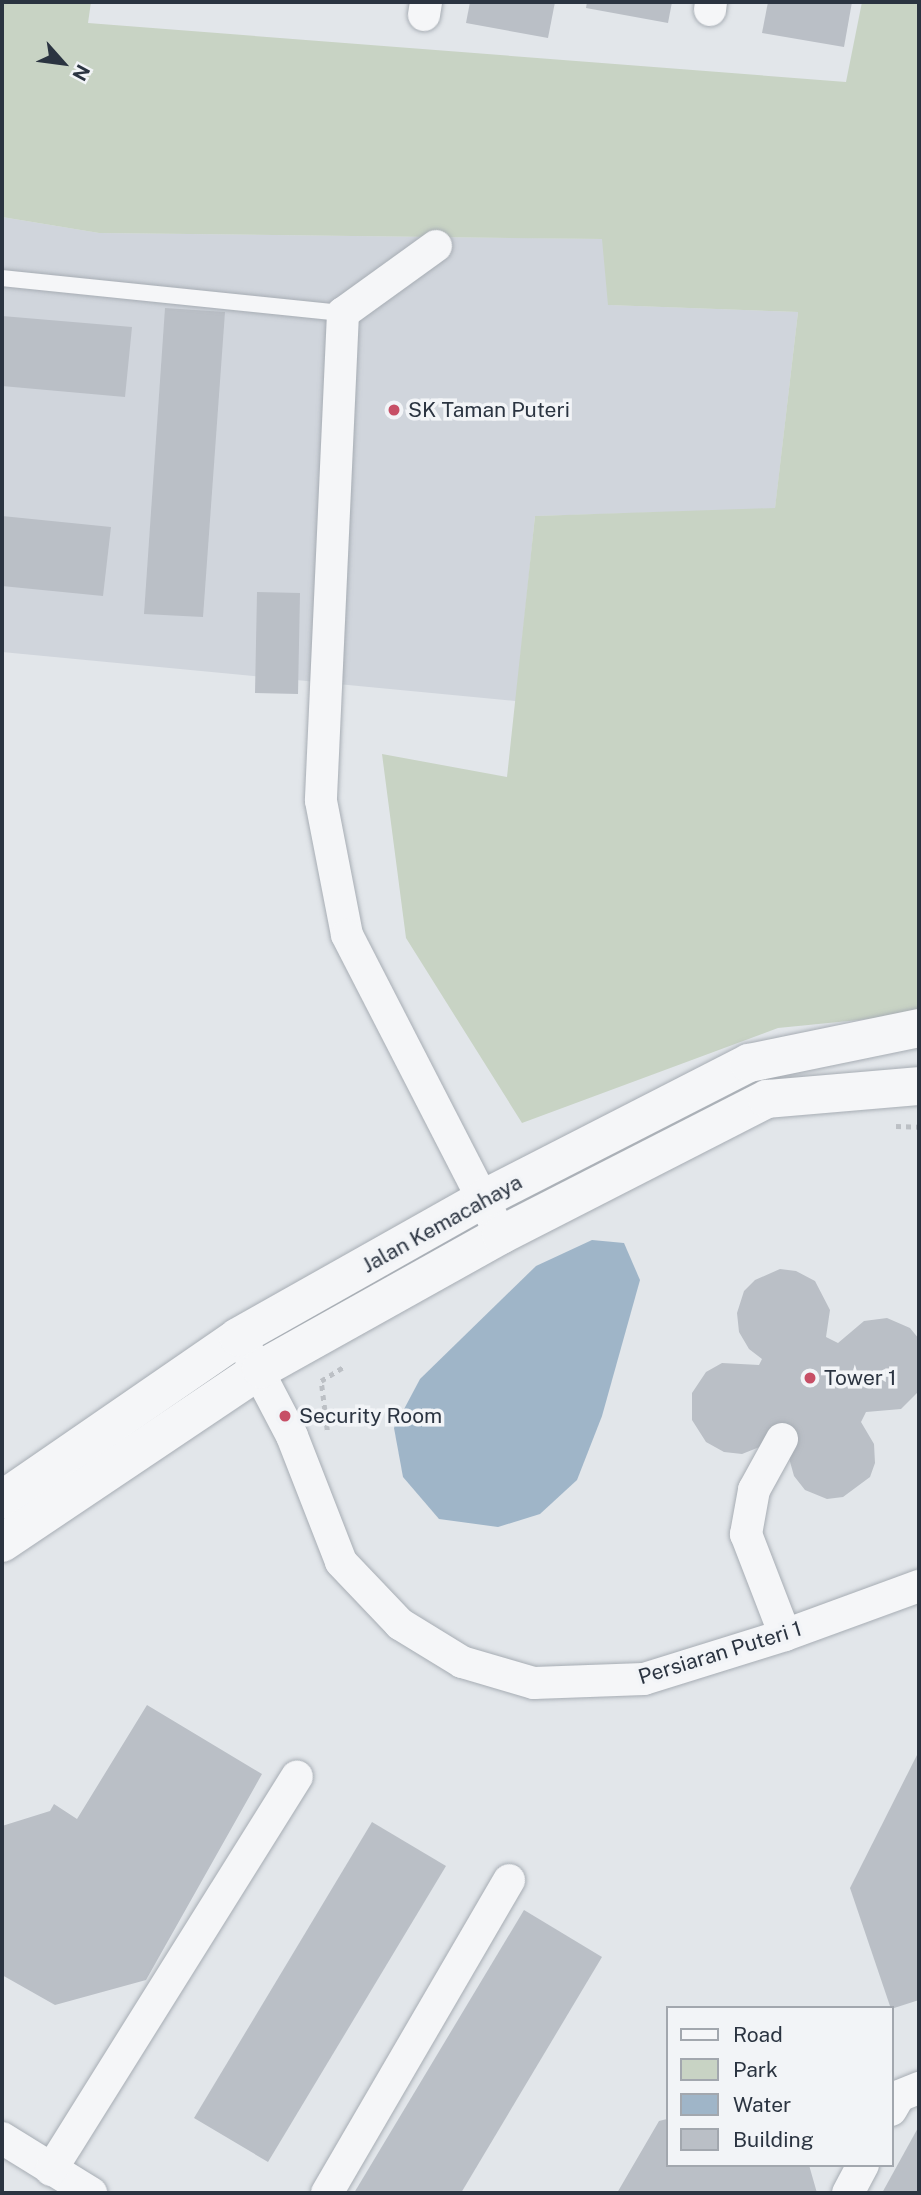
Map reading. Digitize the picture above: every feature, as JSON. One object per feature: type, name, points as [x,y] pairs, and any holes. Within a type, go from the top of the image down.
[{"type":"street","points":[[436,246],[343,313],[321,802],[347,936],[501,1235]]},
{"type":"street","name":"Jalan Kemacahaya","points":[[2,1500],[238,1337],[483,1199],[749,1063],[919,1028]]},
{"type":"street","name":"Jalan Kemacahaya","points":[[2,1543],[261,1369],[501,1235],[767,1099],[919,1086]]},
{"type":"street","name":"Persiaran Puteri 1","points":[[238,1337],[261,1369],[341,1562],[400,1624],[462,1662],[534,1684],[644,1679],[785,1635],[919,1586]]},
{"type":"street","points":[[782,1439],[754,1490],[746,1534],[785,1635]]},
{"type":"street","points":[[51,2171],[297,1776]]},
{"type":"street","points":[[327,2193],[509,1880]]},
{"type":"street","points":[[893,2106],[899,2096],[919,2088]]},
{"type":"street","points":[[2,2138],[51,2171],[91,2193]]},
{"type":"street","points":[[848,2193],[862,2167]]},
{"type":"lane","points":[[2,278],[343,313]]},
{"type":"path","points":[[892,1126],[919,1127]]},
{"type":"path","points":[[330,1441],[321,1381],[356,1359]]},
{"type":"shaded area","name":"SK Taman Puteri","points":[[2,217],[99,233],[603,239],[609,305],[798,312],[775,509],[535,516],[516,701],[2,652]]},
{"type":"green space","points":[[2,2],[91,2],[88,23],[846,82],[862,2],[919,2],[919,1014],[778,1028],[522,1123],[406,938],[382,754],[507,777],[535,516],[775,508],[798,312],[608,305],[602,239],[99,233],[2,217]]},
{"type":"water","points":[[592,1240],[624,1243],[640,1280],[602,1416],[577,1480],[540,1514],[498,1527],[439,1519],[403,1477],[394,1428],[420,1379],[536,1266]]},
{"type":"building","points":[[470,2],[555,2],[548,38],[466,23]]},
{"type":"building","points":[[587,2],[672,2],[668,23],[586,8]]},
{"type":"building","points":[[768,2],[852,2],[844,47],[762,33]]},
{"type":"building","points":[[165,308],[225,312],[203,617],[144,614]]},
{"type":"building","points":[[2,316],[132,327],[125,397],[2,386]]},
{"type":"building","points":[[2,516],[111,527],[103,596],[2,586]]},
{"type":"building","points":[[257,592],[300,593],[298,694],[255,693]]},
{"type":"building","name":"Tower 1","points":[[780,1269],[796,1271],[815,1281],[830,1310],[826,1337],[838,1343],[864,1321],[887,1318],[910,1328],[919,1339],[919,1391],[901,1409],[866,1412],[861,1422],[874,1444],[875,1463],[870,1477],[843,1497],[827,1499],[805,1490],[794,1476],[789,1458],[762,1446],[742,1454],[724,1452],[706,1442],[692,1420],[692,1393],[706,1372],[722,1363],[759,1365],[762,1359],[749,1349],[739,1332],[737,1313],[744,1291],[755,1280]]},
{"type":"building","points":[[147,1705],[262,1774],[146,1980],[55,2005],[2,1975],[2,1826],[50,1811],[54,1804],[77,1819]]},
{"type":"building","points":[[919,1751],[919,2000],[893,2008],[890,2006],[850,1888]]},
{"type":"building","points":[[372,1822],[446,1866],[268,2162],[194,2118]]},
{"type":"building","points":[[524,1910],[602,1957],[461,2193],[354,2193]]},
{"type":"building","points":[[666,2119],[666,2167],[810,2167],[817,2193],[617,2193],[659,2121]]},
{"type":"building","points":[[919,2126],[919,2193],[882,2193]]},
{"type":"place","name":"SK Taman Puteri","points":[[394,410]]},
{"type":"place","name":"Tower 1","points":[[810,1378]]},
{"type":"place","name":"Security Room","points":[[285,1416]]}]
